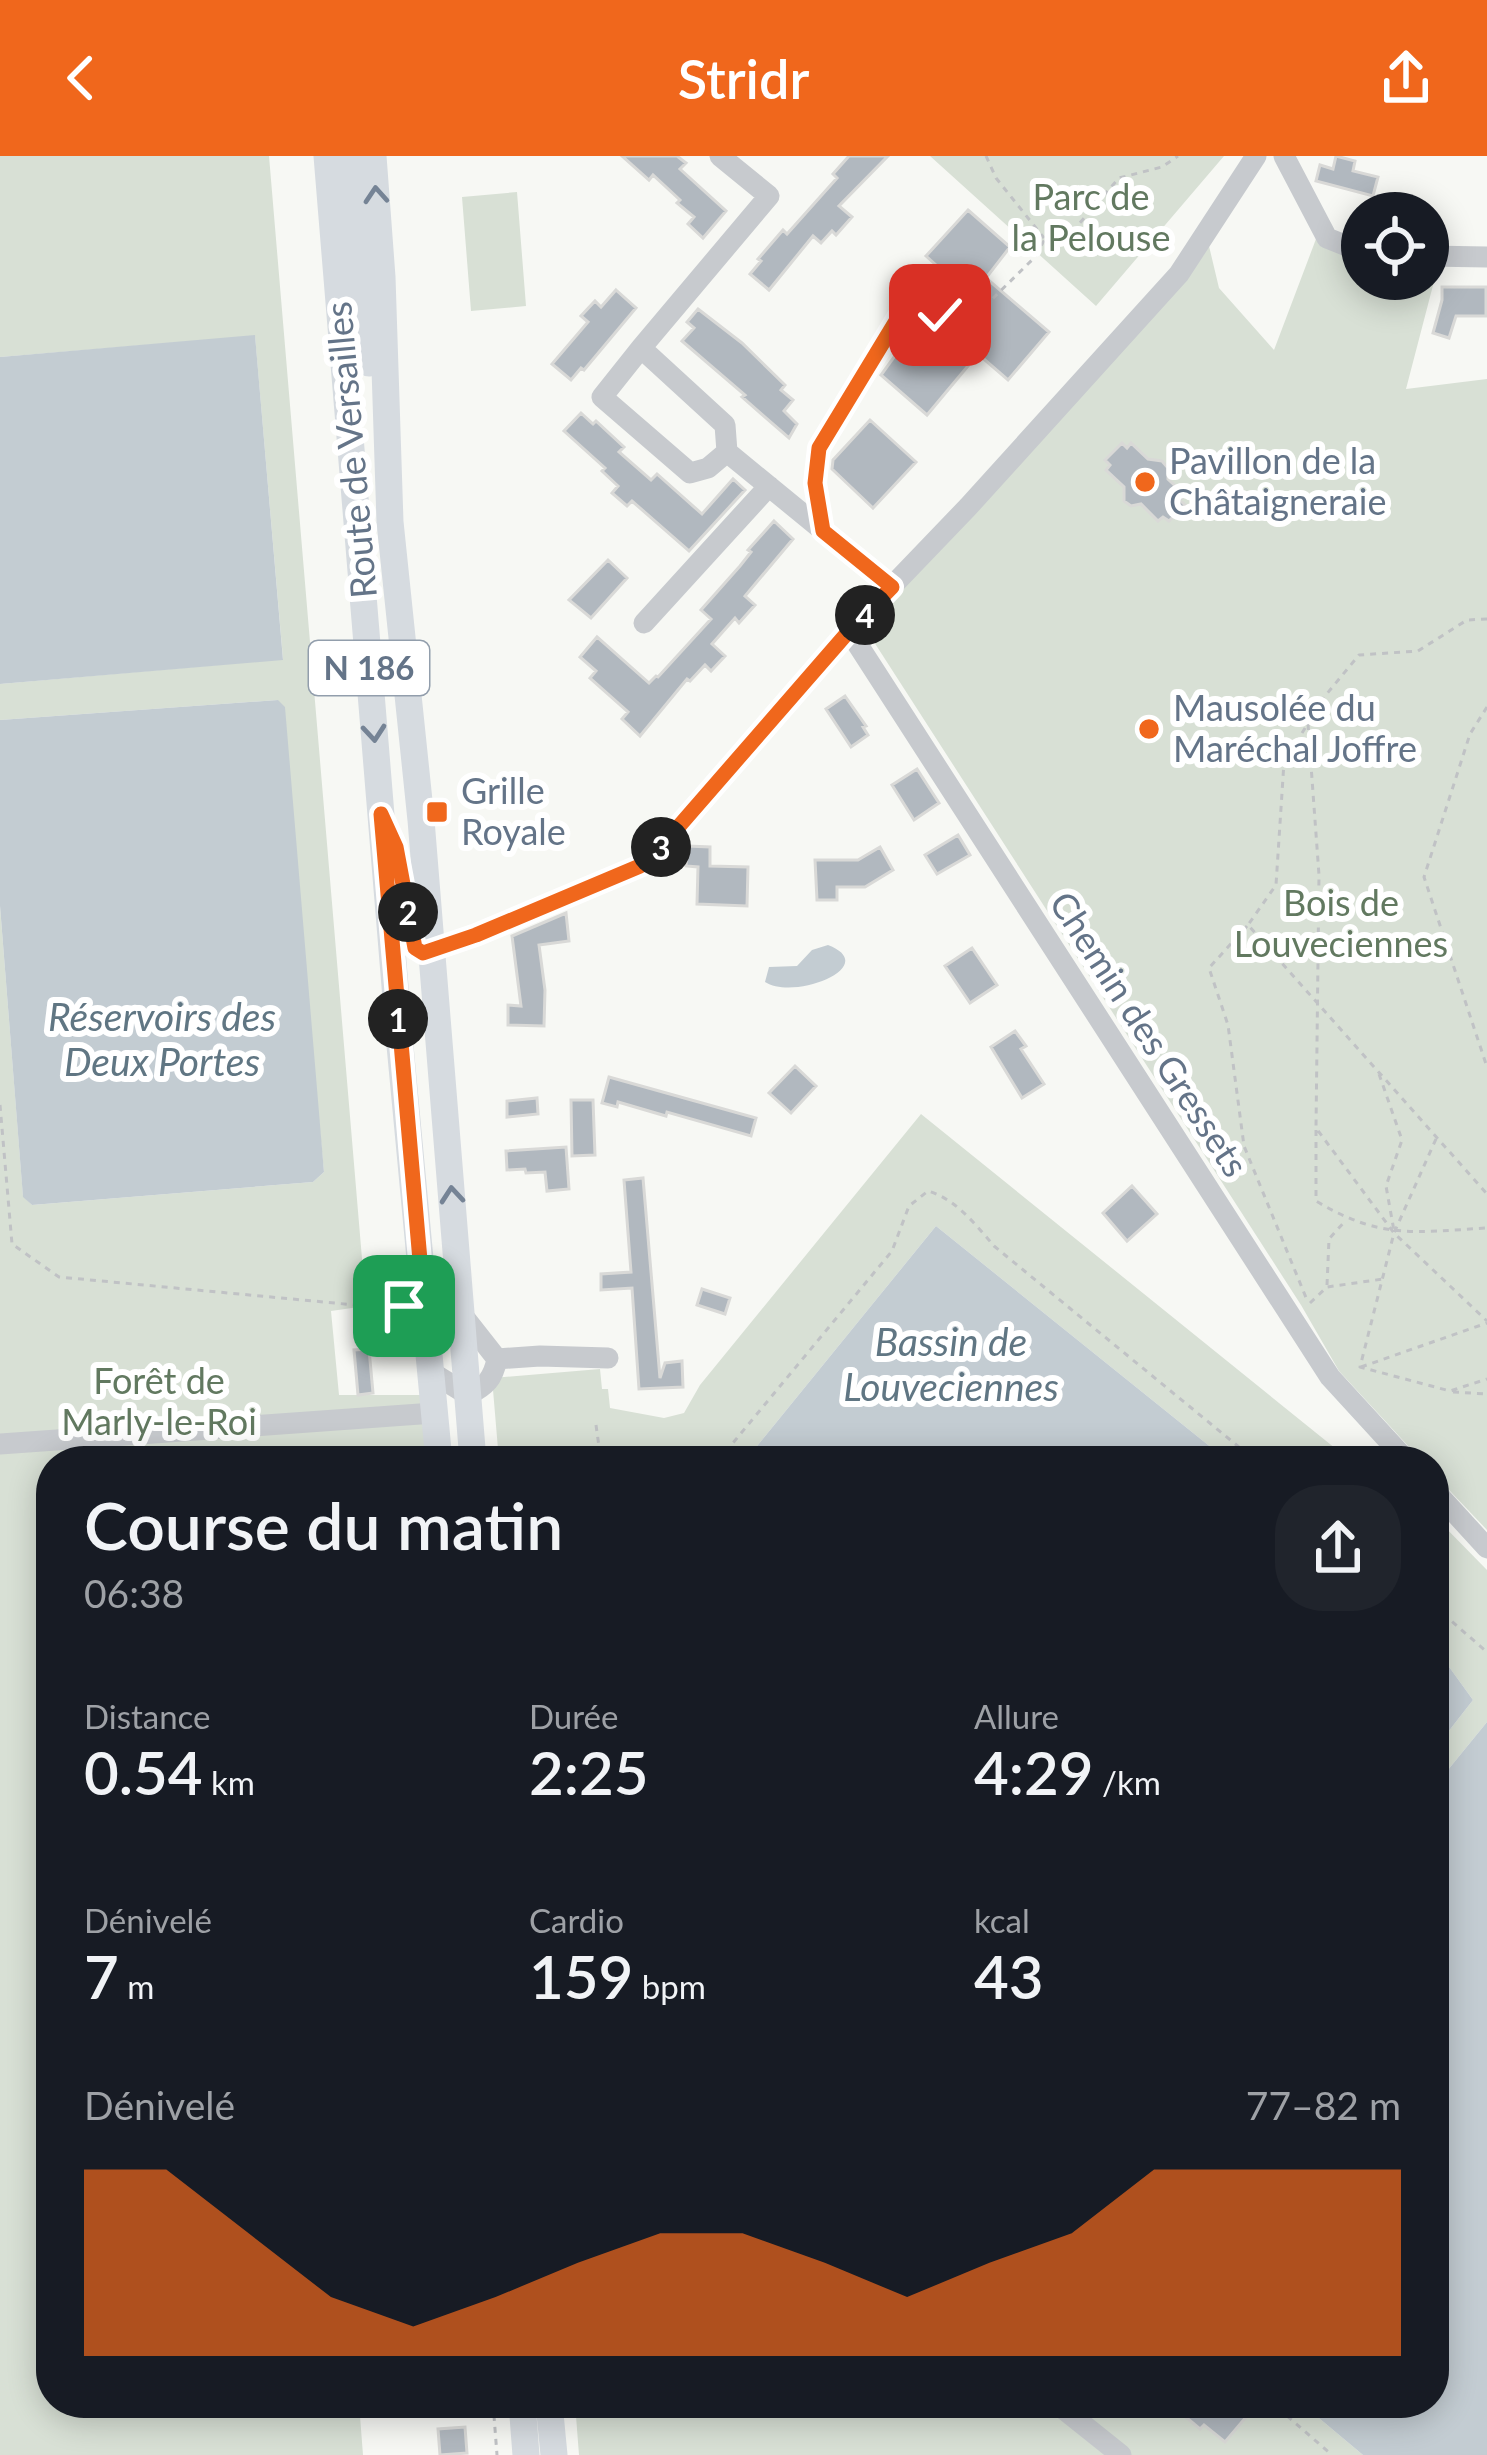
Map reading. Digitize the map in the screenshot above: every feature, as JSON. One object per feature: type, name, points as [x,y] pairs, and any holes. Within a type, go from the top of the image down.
[{"type":"main road","name":"Route de Versailles","points":[[327,156],[437,1446]]},
{"type":"main road","points":[[349,156],[382,488],[390,522]]},
{"type":"main road","name":"Route de Versailles","points":[[374,156],[390,522],[432,950],[472,1446]]},
{"type":"main road","points":[[523,2418],[526,2455]]},
{"type":"main road","points":[[553,2418],[554,2455]]},
{"type":"street","points":[[720,156],[769,196],[602,397],[690,473],[708,468],[727,452]]},
{"type":"street","points":[[381,814],[396,847],[415,948],[423,953],[640,866],[849,631],[1179,274],[1256,156]]},
{"type":"street","points":[[1284,156],[1327,238],[1341,244]]},
{"type":"street","points":[[358,268],[380,246]]},
{"type":"street","points":[[1449,256],[1487,257]]},
{"type":"street","points":[[823,531],[815,483],[819,448],[904,308],[917,304],[920,291],[933,284],[946,290],[949,304]]},
{"type":"street","points":[[641,348],[724,425],[727,452],[892,587]]},
{"type":"street","points":[[644,623],[769,486]]},
{"type":"street","name":"Chemin des Gressets","points":[[849,631],[1330,1377],[1393,1446]]},
{"type":"street","points":[[464,1317],[497,1359]]},
{"type":"street","points":[[497,1359],[608,1358]]},
{"type":"street","points":[[431,1372],[468,1395],[493,1378],[497,1359]]},
{"type":"street","points":[[0,1444],[434,1413]]},
{"type":"street","points":[[1449,1506],[1487,1548]]},
{"type":"street","points":[[1074,2418],[1120,2455]]},
{"type":"path","points":[[986,156],[996,178],[1045,239]]},
{"type":"path","points":[[949,304],[983,308],[1034,258],[1045,239],[1071,233],[1119,178],[1162,167],[1178,156]]},
{"type":"path","points":[[1382,1279],[1327,1287],[1308,1304],[1244,1146],[1228,1025],[1209,968],[1276,885],[1284,762],[1325,696],[1359,655],[1418,651],[1467,620],[1487,619]]},
{"type":"path","points":[[1487,707],[1470,734],[1424,877],[1487,1066]]},
{"type":"path","points":[[1308,724],[1319,875],[1316,1201],[1346,1220],[1394,1233],[1487,1228]]},
{"type":"path","points":[[1248,925],[1487,1194]]},
{"type":"path","points":[[1378,1071],[1402,1140],[1386,1186],[1394,1233]]},
{"type":"path","points":[[0,1105],[12,1244],[59,1277],[366,1306],[424,1306]]},
{"type":"path","points":[[1316,1128],[1394,1233],[1487,1322],[1360,1367]]},
{"type":"path","points":[[1360,1367],[1394,1233],[1437,1137]]},
{"type":"path","points":[[730,1446],[892,1251],[909,1206],[928,1191],[967,1215],[994,1246],[1238,1446]]},
{"type":"path","points":[[1327,1287],[1328,1239],[1346,1220]]},
{"type":"path","points":[[1360,1367],[1450,1391],[1487,1394]]},
{"type":"path","points":[[1450,1391],[1487,1379]]},
{"type":"path","points":[[596,1425],[600,1446]]},
{"type":"path","points":[[1449,1619],[1487,1652]]},
{"type":"path","points":[[494,2418],[497,2455]]},
{"type":"path","points":[[1289,2418],[1332,2455]]},
{"type":"green space","name":"Forêt de Marly-le-Roi","points":[[0,156],[269,156],[366,1306],[331,1311],[339,1395],[433,1395],[438,1446],[36,1446],[36,2418],[360,2418],[363,2455],[0,2455],[0,906],[23,1196],[32,1205],[313,1182],[324,1172],[278,700],[0,720],[0,684],[283,659],[255,336],[0,357]]},
{"type":"green space","name":"Parc de la Pelouse","points":[[930,156],[1224,156],[1096,306]]},
{"type":"green space","points":[[517,192],[526,306],[471,311],[462,197]]},
{"type":"green space","name":"Bois de Louveciennes","points":[[1316,239],[1341,253],[1341,300],[1429,300],[1406,389],[1487,379],[1487,1530],[1449,1490],[1449,1446],[1408,1446],[1339,1371],[865,628],[1209,246],[1219,288],[1274,350]]},
{"type":"green space","points":[[921,1114],[1332,1446],[1209,1446],[936,1226],[757,1446],[498,1446],[492,1378],[600,1369],[610,1408],[664,1418],[684,1413],[700,1385]]},
{"type":"green space","points":[[1449,1531],[1487,1570],[1487,1722],[1449,1769],[1449,1731],[1473,1700],[1449,1667]]},
{"type":"green space","points":[[576,2418],[1319,2418],[1363,2455],[579,2455]]},
{"type":"water","points":[[255,335],[283,660],[0,684],[0,357]]},
{"type":"water","name":"Réservoirs des Deux Portes","points":[[278,700],[285,707],[324,1172],[313,1182],[32,1205],[23,1197],[0,906],[0,720]]},
{"type":"water","points":[[828,945],[842,953],[845,962],[840,971],[795,987],[765,982],[769,967],[797,966],[812,950]]},
{"type":"water","name":"Bassin de Louveciennes","points":[[936,1226],[1209,1446],[757,1446]]},
{"type":"water","points":[[1449,1667],[1473,1700],[1449,1731]]},
{"type":"water","points":[[1487,1722],[1487,2455],[1363,2455],[1319,2418],[1449,2418],[1449,1769]]},
{"type":"building","points":[[622,156],[677,156],[686,163],[680,169],[726,211],[703,238],[688,224],[694,217],[677,203],[680,200]]},
{"type":"building","points":[[849,156],[888,156],[839,206],[852,217],[821,243],[813,236],[769,290],[750,274],[758,259],[837,178],[833,174]]},
{"type":"building","points":[[1336,156],[1355,161],[1353,171],[1378,177],[1374,192],[1316,181],[1320,165],[1333,169]]},
{"type":"building","points":[[968,210],[1010,247],[986,278],[1049,332],[1008,380],[978,354],[927,415],[881,375],[925,331],[950,352],[986,310],[926,256]]},
{"type":"building","points":[[1449,287],[1486,287],[1486,316],[1456,316],[1449,338],[1433,333],[1442,300],[1449,300]]},
{"type":"building","points":[[616,290],[636,308],[571,380],[552,364],[588,322],[581,316],[595,301],[601,307]]},
{"type":"building","points":[[698,309],[785,385],[781,390],[793,400],[784,411],[797,424],[789,438],[682,341],[694,328],[687,322]]},
{"type":"building","points":[[581,413],[624,447],[619,452],[651,480],[657,474],[702,514],[733,479],[745,490],[689,551],[632,501],[627,506],[612,493],[618,486],[602,471],[605,468],[564,431]]},
{"type":"building","points":[[870,420],[916,462],[873,508],[832,469],[833,460]]},
{"type":"building","name":"Pavillon de la Châtaigneraie","points":[[1122,443],[1127,448],[1131,443],[1148,459],[1162,461],[1168,479],[1185,495],[1180,500],[1185,505],[1169,521],[1163,517],[1158,521],[1141,504],[1131,506],[1124,501],[1124,487],[1106,470],[1110,465],[1105,460]]},
{"type":"building","points":[[774,521],[793,539],[745,596],[755,605],[739,623],[735,618],[712,644],[725,656],[711,671],[705,665],[687,679],[640,736],[622,719],[628,712],[590,678],[596,671],[580,657],[597,637],[649,683],[658,677],[711,619],[701,610]]},
{"type":"building","points":[[608,560],[627,578],[591,618],[569,600]]},
{"type":"building","points":[[845,696],[868,735],[851,747],[826,709]]},
{"type":"building","points":[[917,769],[939,803],[914,820],[892,785]]},
{"type":"building","points":[[958,835],[970,855],[937,874],[925,855]]},
{"type":"building","points":[[687,846],[710,847],[710,866],[748,867],[747,906],[697,904],[698,867],[686,866]]},
{"type":"building","points":[[880,847],[893,870],[865,887],[837,887],[837,900],[817,900],[815,860],[858,860]]},
{"type":"building","points":[[566,913],[569,941],[539,945],[544,1026],[508,1025],[508,1005],[521,1006],[512,936]]},
{"type":"building","points":[[972,948],[997,985],[970,1003],[945,966]]},
{"type":"building","points":[[1015,1031],[1044,1084],[1022,1098],[991,1047]]},
{"type":"building","points":[[795,1066],[816,1086],[791,1113],[769,1093]]},
{"type":"building","points":[[609,1077],[756,1118],[751,1136],[667,1112],[666,1116],[618,1102],[617,1107],[602,1103]]},
{"type":"building","points":[[537,1098],[538,1114],[507,1117],[507,1101]]},
{"type":"building","points":[[571,1100],[593,1100],[595,1155],[572,1156]]},
{"type":"building","points":[[566,1147],[569,1189],[547,1191],[545,1172],[507,1170],[506,1151]]},
{"type":"building","points":[[643,1178],[660,1378],[665,1363],[682,1361],[683,1387],[639,1389],[632,1288],[601,1290],[601,1274],[631,1272],[624,1180]]},
{"type":"building","points":[[1132,1186],[1157,1214],[1127,1241],[1103,1213]]},
{"type":"building","points":[[702,1289],[730,1298],[725,1314],[697,1305]]},
{"type":"building","points":[[369,1349],[373,1393],[358,1395],[354,1350]]},
{"type":"building","points":[[1187,2418],[1245,2418],[1225,2442],[1204,2425],[1200,2429]]},
{"type":"building","points":[[465,2427],[467,2453],[440,2455],[438,2429]]},
{"type":"place","name":"Pavillon de la Châtaigneraie","points":[[1145,482]]},
{"type":"place","name":"Mausolée du Maréchal Joffre","points":[[1149,729]]},
{"type":"place","name":"Grille Royale","points":[[437,812]]},
{"type":"route","points":[[404,1306],[424,1306],[381,814],[396,847],[415,948],[423,953],[640,866],[892,587],[823,531],[815,467],[819,448],[904,308],[917,304],[926,315],[940,315]]}]
